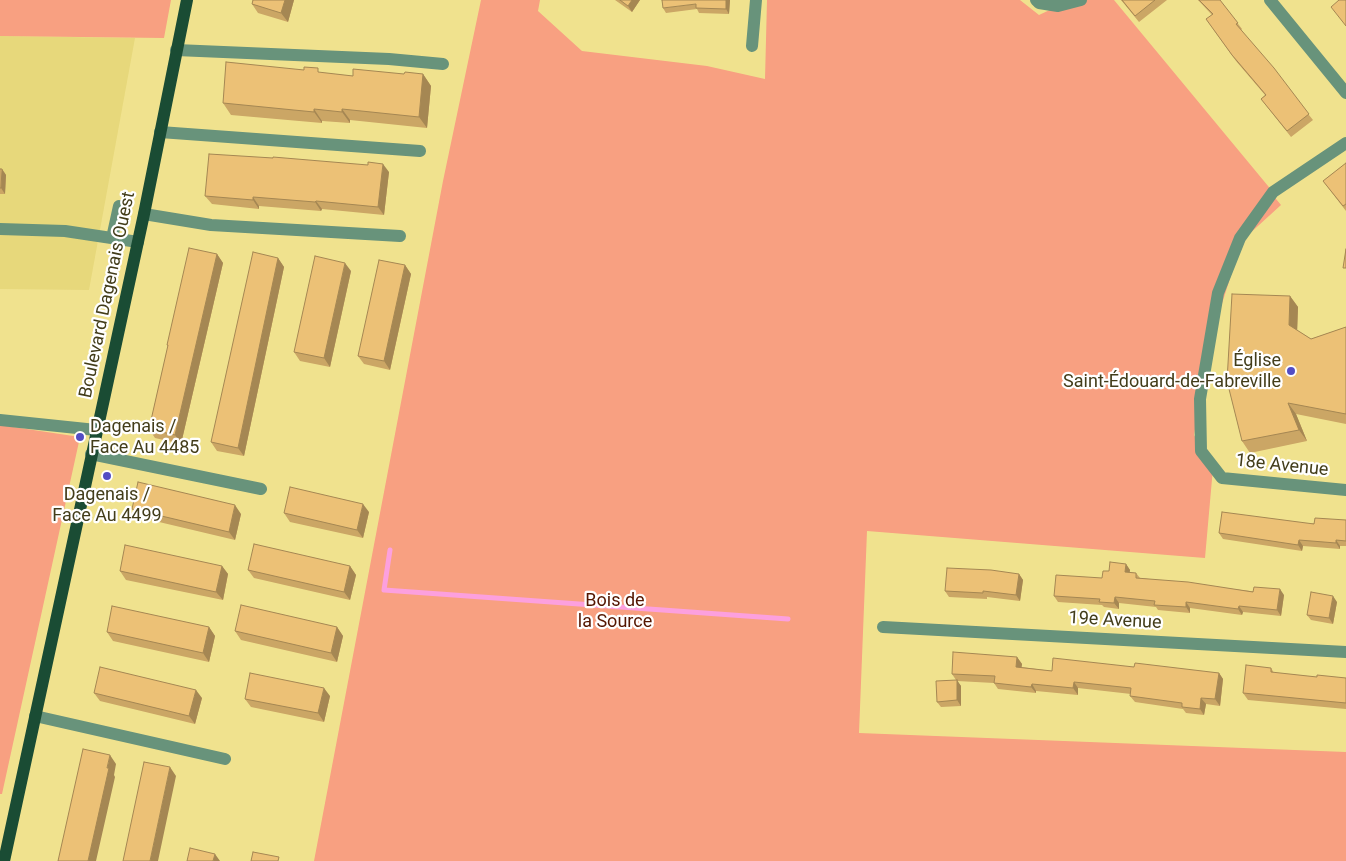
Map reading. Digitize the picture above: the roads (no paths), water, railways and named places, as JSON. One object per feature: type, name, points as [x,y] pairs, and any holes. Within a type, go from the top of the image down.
[{"type":"main road","name":"Boulevard Dagenais Ouest","points":[[4,861],[144,214],[187,0]]},
{"type":"street","points":[[752,46],[756,0]]},
{"type":"street","points":[[1036,0],[1039,3],[1058,6],[1081,0]]},
{"type":"street","points":[[1278,2],[1346,93]]},
{"type":"street","points":[[176,50],[443,64]]},
{"type":"street","points":[[160,132],[420,151]]},
{"type":"street","name":"18e Avenue","points":[[1346,143],[1273,192],[1240,238],[1218,293],[1200,399],[1201,450],[1222,478],[1346,490]]},
{"type":"street","points":[[112,238],[119,206]]},
{"type":"street","points":[[144,214],[212,224],[400,236]]},
{"type":"street","points":[[0,229],[64,231],[138,242]]},
{"type":"street","points":[[0,420],[96,430]]},
{"type":"street","points":[[91,454],[261,489]]},
{"type":"street","name":"19e Avenue","points":[[883,626],[1346,652]]},
{"type":"street","points":[[35,716],[225,758]]},
{"type":"waterway","points":[[390,550],[384,590],[788,619]]},
{"type":"place","name":"Église Saint-Édouard-de-Fabreville","points":[[1291,371]]},
{"type":"place","name":"Dagenais / Face Au 4485","points":[[80,437]]},
{"type":"place","name":"Dagenais / Face Au 4499","points":[[107,476]]},
{"type":"park label","name":"Bois de la Source","points":[[615,611]]}]
